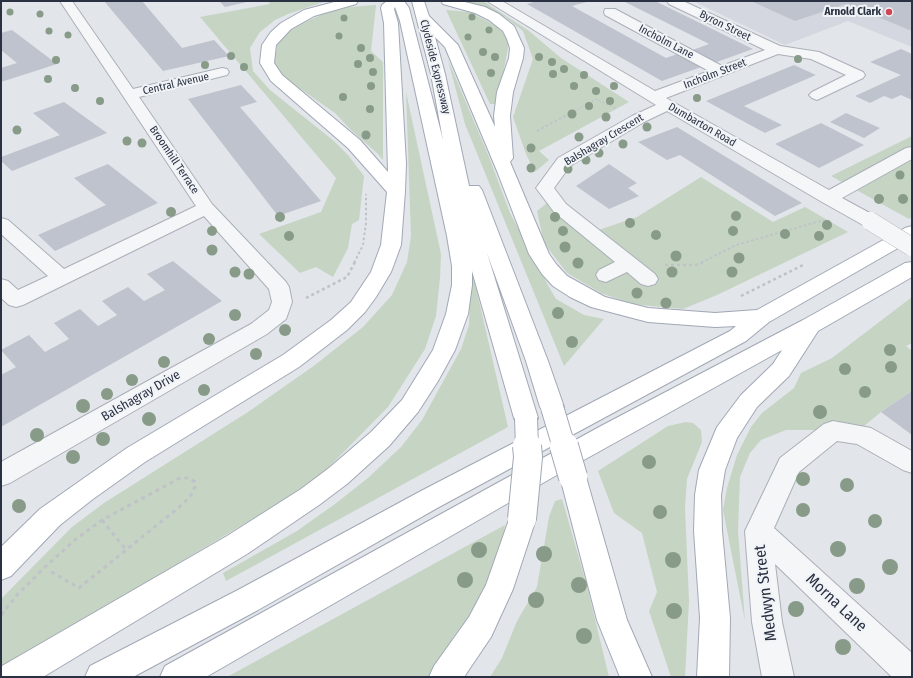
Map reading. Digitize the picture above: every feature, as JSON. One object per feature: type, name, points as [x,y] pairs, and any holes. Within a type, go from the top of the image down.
[{"type":"main road","points":[[352,1],[326,7],[296,20],[276,35],[269,45],[267,63],[276,78],[354,144],[396,191]]},
{"type":"main road","points":[[1,568],[19,547],[50,517],[84,491],[136,455],[291,362],[340,325],[358,307],[381,272],[391,245],[397,164],[391,23],[387,8],[395,1],[403,8],[407,21],[457,236],[462,266],[462,285],[457,314],[444,350],[430,375],[410,406],[380,439],[338,476],[310,497],[243,541],[13,677]]},
{"type":"main road","name":"Clydeside Expressway","points":[[418,1],[424,19],[451,133]]},
{"type":"main road","points":[[447,1],[480,10],[494,17],[509,29],[517,48],[503,106],[506,171]]},
{"type":"main road","points":[[424,19],[451,45],[506,171],[539,254],[549,269],[560,281],[577,292],[598,302],[648,315],[714,320],[761,317]]},
{"type":"main road","points":[[451,133],[500,260],[552,407],[573,477],[612,620],[636,677]]},
{"type":"main road","points":[[445,677],[480,627],[500,589],[522,519],[528,457],[526,418],[464,205],[451,133]]},
{"type":"main road","points":[[101,677],[248,600],[430,499],[738,336],[761,317],[912,232]]},
{"type":"main road","points":[[176,677],[596,441],[811,325],[912,268]]},
{"type":"main road","points":[[713,677],[715,618],[708,531],[708,495],[712,470],[726,434],[749,401],[781,370],[811,325]]},
{"type":"main road","points":[[715,618],[729,677]]},
{"type":"street","name":"Broomhill Terrace","points":[[66,1],[206,208],[279,287],[282,302],[278,314]]},
{"type":"street","name":"Dumbarton Road","points":[[493,1],[661,101],[912,246]]},
{"type":"street","name":"Byron Street","points":[[673,1],[777,50]]},
{"type":"street","name":"Incholm Lane","points":[[610,12],[722,72]]},
{"type":"street","name":"Incholm Street","points":[[661,101],[722,72],[777,50]]},
{"type":"street","points":[[777,50],[814,55],[858,75],[818,95]]},
{"type":"street","name":"Central Avenue","points":[[129,95],[222,72]]},
{"type":"street","name":"Balshagray Crescent","points":[[638,271],[560,208],[544,188],[564,162],[638,119],[661,101]]},
{"type":"street","points":[[828,198],[912,152]]},
{"type":"street","points":[[6,298],[62,278],[206,208]]},
{"type":"street","points":[[1,224],[62,278]]},
{"type":"street","points":[[606,275],[638,271]]},
{"type":"street","name":"Balshagray Drive","points":[[1,475],[259,329],[278,314]]},
{"type":"street","name":"Medwyn Street","points":[[778,677],[767,622],[761,568],[759,531],[789,465],[833,431],[862,435],[912,464]]},
{"type":"street","name":"Morna Lane","points":[[759,531],[912,674]]},
{"type":"path","points":[[537,131],[596,99],[638,119]]},
{"type":"path","points":[[278,314],[347,277],[363,245],[366,223],[366,194]]},
{"type":"path","points":[[638,271],[654,265],[696,264],[736,245],[791,228],[862,217]]},
{"type":"path","points":[[739,296],[803,265]]},
{"type":"path","points":[[1,615],[17,595],[44,568],[76,539],[102,520],[180,478],[189,478],[194,482],[195,487],[184,504],[127,551],[78,588],[50,572]]},
{"type":"path","points":[[102,520],[127,551]]},
{"type":"shaded area","points":[[693,1],[912,1],[912,47],[848,21],[785,45]]},
{"type":"green space","points":[[268,1],[326,1],[275,20],[260,32],[250,48],[253,71],[270,90],[334,141],[348,155],[364,176],[359,220],[352,224],[348,248],[333,277],[316,267],[300,273],[259,234],[321,212],[336,178],[200,17],[270,4]]},
{"type":"green space","points":[[459,1],[483,1],[529,31],[561,58],[629,102],[539,151],[549,160],[535,172],[526,154],[513,117],[533,59],[523,31],[505,17],[483,7]]},
{"type":"green space","points":[[376,5],[371,51],[383,62],[383,160],[335,113],[279,72],[274,62],[278,41],[291,28],[328,12],[349,7]]},
{"type":"green space","points":[[446,10],[469,12],[499,27],[509,43],[497,104],[490,104]]},
{"type":"green space","points":[[448,60],[489,157],[510,213],[556,299],[584,315],[604,319],[564,366],[465,124]]},
{"type":"green space","points":[[406,92],[441,254],[440,278],[436,316],[425,349],[388,407],[321,475],[284,500],[75,625],[7,672],[1,671],[1,599],[72,527],[104,503],[248,412],[315,365],[363,327],[392,295],[407,262],[411,236]]},
{"type":"green space","points":[[912,136],[912,217],[909,219],[831,176]]},
{"type":"green space","points":[[701,177],[773,222],[805,207],[848,232],[717,295],[683,309],[632,304],[601,293],[567,273],[544,243],[537,211],[547,203],[587,234],[637,217]]},
{"type":"green space","points":[[471,266],[508,427],[226,581],[223,573],[297,531],[368,478],[401,447],[422,420],[461,349],[469,325]]},
{"type":"green space","points":[[912,297],[912,343],[906,346],[912,351],[912,391],[881,412],[847,440],[813,430],[786,430],[761,440],[750,453],[740,477],[738,531],[745,621],[723,510],[727,488],[737,455],[751,427],[762,413],[794,388],[801,373],[832,358]]},
{"type":"green space","points":[[686,422],[693,423],[701,430],[702,442],[687,479],[685,508],[689,601],[685,677],[671,677],[649,611],[657,592],[642,533],[614,513],[598,471],[668,426]]},
{"type":"green space","points":[[562,499],[587,586],[609,677],[490,677],[502,658],[517,621],[537,587],[549,517],[555,501]]},
{"type":"green space","points":[[505,525],[500,555],[469,617],[454,636],[435,670],[428,677],[227,677]]},
{"type":"building","points":[[104,1],[142,1],[182,48],[214,40],[229,56],[163,71]]},
{"type":"building","points":[[219,1],[247,1],[247,2],[225,7]]},
{"type":"building","points":[[537,1],[590,1],[572,6],[666,58],[680,53],[704,66],[662,81],[527,4]]},
{"type":"building","points":[[623,1],[655,1],[753,49],[714,63],[690,51],[709,44]]},
{"type":"building","name":"Arnold Clark","points":[[751,1],[912,1],[912,31],[846,4],[795,21]]},
{"type":"building","points":[[12,30],[57,64],[1,82],[1,68],[17,63],[1,50],[1,33]]},
{"type":"building","points":[[901,49],[912,54],[912,88],[910,89],[912,90],[912,100],[901,95],[892,99],[884,96],[870,103],[855,96],[901,75],[870,62]]},
{"type":"building","points":[[794,65],[816,75],[744,106],[782,125],[765,133],[706,101]]},
{"type":"building","points":[[241,85],[257,102],[240,107],[321,201],[278,216],[188,99]]},
{"type":"building","points":[[64,102],[107,133],[12,171],[1,161],[1,157],[60,135],[33,113]]},
{"type":"building","points":[[846,113],[880,128],[864,138],[830,122]]},
{"type":"building","points":[[821,123],[864,145],[819,168],[775,144]]},
{"type":"building","points":[[677,127],[802,203],[775,216],[680,155],[667,160],[638,142]]},
{"type":"building","points":[[108,164],[158,203],[55,251],[38,235],[106,205],[74,178]]},
{"type":"building","points":[[609,164],[637,183],[628,188],[639,196],[609,209],[576,186]]},
{"type":"building","points":[[173,261],[222,301],[1,427],[1,375],[16,367],[1,350],[29,335],[45,352],[69,339],[54,323],[80,309],[98,326],[117,315],[102,301],[128,287],[144,301],[165,290],[147,274]]},
{"type":"building","points":[[912,391],[912,435],[881,412]]},
{"type":"place","name":"Arnold Clark","points":[[889,12]]}]
